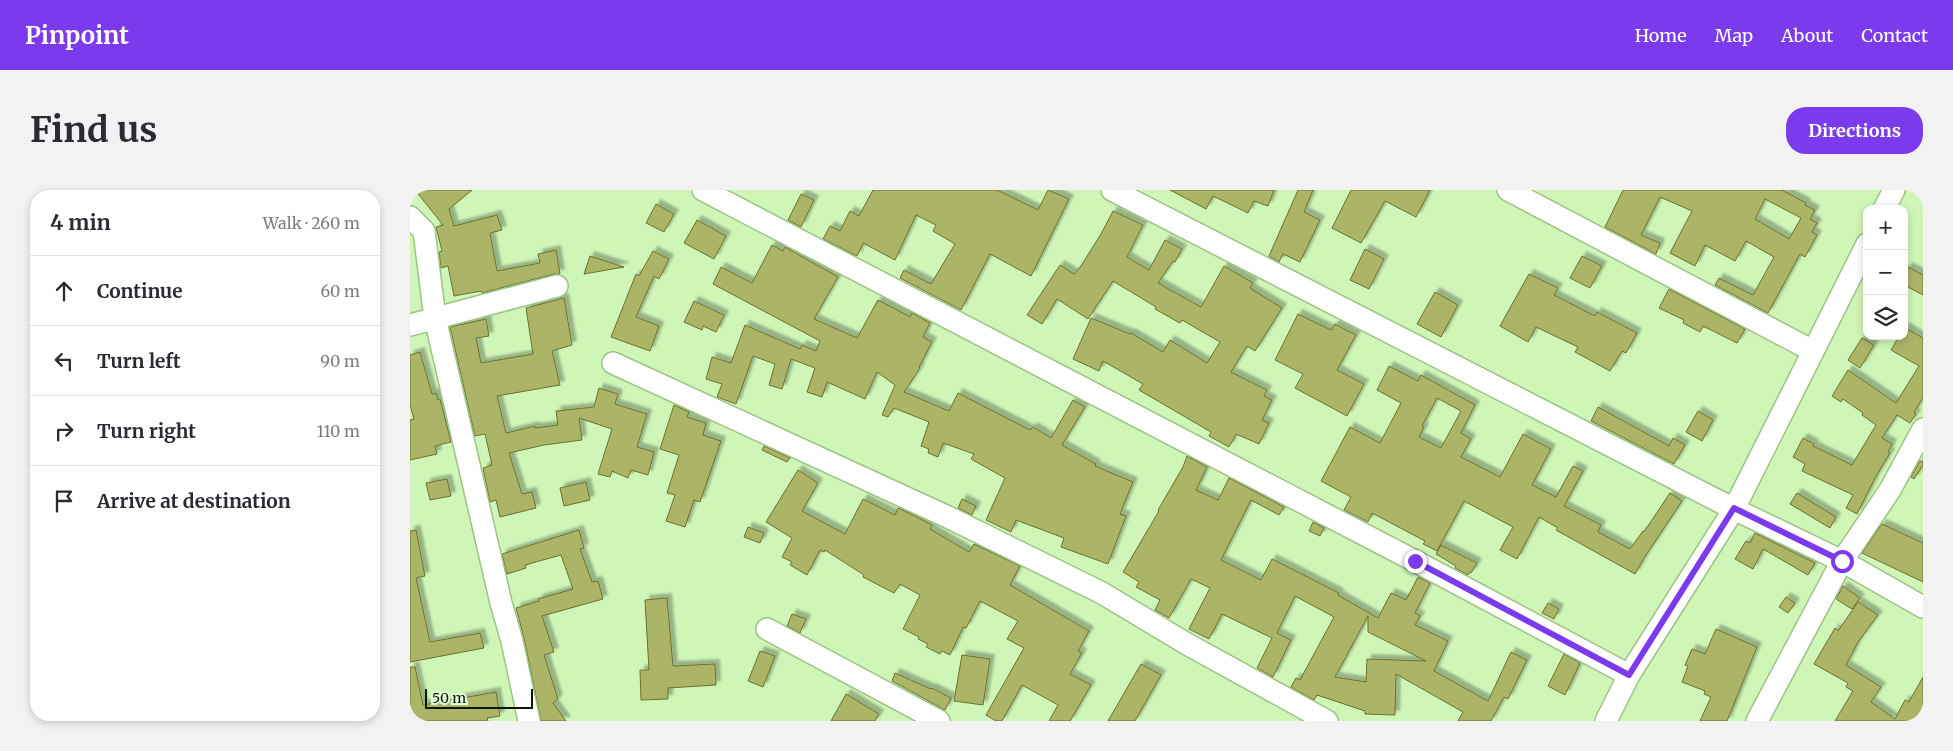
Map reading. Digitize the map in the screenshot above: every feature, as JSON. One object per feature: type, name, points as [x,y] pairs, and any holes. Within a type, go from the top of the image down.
[{"type":"street","points":[[703,190],[1629,675]]},
{"type":"street","points":[[1112,190],[1734,508],[1842,561],[1923,607]]},
{"type":"street","points":[[1508,190],[1813,351]]},
{"type":"street","points":[[410,217],[424,231],[435,318],[500,603],[512,641],[529,721]]},
{"type":"street","points":[[1606,721],[1629,675],[1734,508],[1864,250]]},
{"type":"street","points":[[410,325],[557,286]]},
{"type":"street","points":[[613,363],[939,513],[1102,593],[1187,644],[1327,721]]},
{"type":"street","points":[[1757,721],[1842,561],[1890,490],[1923,429]]},
{"type":"street","points":[[767,629],[939,721]]},
{"type":"building","points":[[415,190],[472,190],[449,209],[454,226],[497,215],[502,230],[490,233],[497,271],[540,263],[538,254],[556,250],[560,274],[482,293],[481,291],[454,296],[448,266],[441,268],[439,252],[442,251],[436,227],[443,225]]},
{"type":"building","points":[[873,190],[997,190],[1038,210],[1048,190],[1069,199],[1031,276],[990,254],[961,310],[900,278],[904,270],[931,284],[955,244],[933,231],[936,225],[916,215],[895,260],[863,243],[857,256],[823,239],[830,226],[840,231],[850,211],[859,216]]},
{"type":"building","points":[[1170,190],[1274,190],[1268,206],[1254,201],[1248,213],[1213,196],[1206,209]]},
{"type":"building","points":[[1298,190],[1313,190],[1304,212],[1320,220],[1300,262],[1283,254],[1279,262],[1269,256]]},
{"type":"building","points":[[1351,190],[1430,190],[1416,217],[1385,201],[1361,243],[1332,228]]},
{"type":"building","points":[[1623,190],[1782,190],[1815,210],[1810,219],[1817,223],[1812,232],[1817,235],[1805,257],[1800,254],[1768,313],[1715,285],[1719,278],[1753,295],[1774,257],[1746,241],[1735,261],[1705,245],[1695,266],[1670,253],[1692,211],[1660,197],[1641,235],[1660,243],[1656,254],[1605,227]],"holes":[[[1765,199],[1801,218],[1789,239],[1755,219]]]},
{"type":"building","points":[[801,194],[814,200],[801,227],[788,220]]},
{"type":"building","points":[[656,204],[674,214],[664,232],[646,223]]},
{"type":"building","points":[[1113,211],[1143,225],[1127,257],[1149,270],[1165,240],[1182,249],[1175,262],[1173,261],[1158,283],[1201,307],[1224,266],[1253,283],[1250,288],[1282,308],[1255,351],[1247,346],[1231,372],[1267,390],[1264,396],[1272,400],[1262,420],[1269,423],[1259,444],[1236,434],[1229,447],[1209,436],[1211,432],[1139,390],[1143,384],[1103,361],[1099,371],[1073,359],[1091,318],[1131,333],[1163,352],[1170,340],[1207,363],[1220,342],[1182,320],[1180,323],[1155,309],[1156,307],[1113,281],[1088,319],[1057,299],[1042,324],[1027,315],[1060,265],[1074,274],[1081,266]]},
{"type":"building","points":[[697,220],[726,236],[714,259],[684,243]]},
{"type":"building","points":[[772,245],[783,251],[785,247],[838,277],[814,319],[857,338],[878,300],[910,317],[912,313],[930,323],[923,337],[932,342],[920,368],[904,392],[949,411],[958,393],[1030,430],[1033,427],[1051,438],[1073,400],[1085,407],[1062,445],[1096,464],[1095,466],[1133,482],[1120,514],[1126,516],[1108,564],[1061,547],[1064,538],[1016,520],[1011,532],[986,520],[1005,478],[971,459],[974,454],[943,443],[938,457],[928,453],[929,449],[921,446],[929,422],[894,408],[888,417],[882,415],[895,385],[877,372],[865,399],[827,382],[822,397],[807,392],[815,368],[791,359],[782,389],[769,385],[775,364],[753,356],[736,404],[717,397],[722,384],[706,379],[712,357],[731,363],[745,325],[800,349],[802,345],[816,351],[820,341],[713,284],[721,267],[752,283]]},
{"type":"building","points":[[1365,249],[1384,259],[1369,289],[1350,280]]},
{"type":"building","points":[[653,251],[669,259],[659,279],[654,276],[636,317],[659,326],[650,351],[611,337],[636,274],[639,276]]},
{"type":"building","points":[[590,256],[624,267],[584,274]]},
{"type":"building","points":[[1582,256],[1602,266],[1590,288],[1570,278]]},
{"type":"building","points":[[1908,267],[1923,275],[1923,295],[1908,287]]},
{"type":"building","points":[[1529,274],[1558,288],[1554,295],[1595,316],[1597,312],[1637,333],[1626,353],[1622,351],[1610,371],[1575,352],[1578,347],[1536,327],[1528,342],[1500,326]]},
{"type":"building","points":[[1669,289],[1745,329],[1737,343],[1703,326],[1700,332],[1683,323],[1684,320],[1659,308]]},
{"type":"building","points":[[1435,292],[1458,305],[1441,337],[1417,324]]},
{"type":"building","points":[[564,298],[572,345],[552,351],[560,385],[497,396],[506,433],[535,426],[535,428],[558,425],[556,411],[594,407],[599,388],[618,394],[615,404],[647,414],[637,447],[654,452],[648,475],[631,470],[628,478],[612,471],[610,477],[598,474],[612,429],[579,418],[582,440],[544,445],[509,453],[522,494],[532,492],[536,508],[500,517],[496,500],[490,502],[483,468],[492,465],[485,434],[475,436],[450,327],[486,319],[489,336],[476,338],[481,363],[533,354],[526,308]]},
{"type":"building","points":[[694,301],[724,315],[716,332],[703,326],[702,330],[684,322]]},
{"type":"building","points":[[1298,314],[1331,330],[1335,324],[1356,335],[1337,370],[1364,384],[1347,416],[1295,388],[1303,374],[1275,360]]},
{"type":"building","points":[[1908,329],[1923,338],[1923,398],[1914,412],[1916,414],[1910,423],[1897,415],[1882,438],[1892,444],[1888,452],[1890,453],[1857,514],[1846,508],[1853,495],[1802,471],[1805,464],[1793,457],[1803,438],[1814,444],[1813,446],[1852,465],[1876,425],[1843,399],[1841,402],[1832,396],[1848,370],[1896,403],[1919,366],[1891,350],[1897,340],[1908,340]]},
{"type":"building","points":[[1862,338],[1874,345],[1860,368],[1848,360]]},
{"type":"building","points":[[420,352],[432,394],[436,393],[438,400],[440,399],[451,442],[435,446],[437,454],[410,460],[410,420],[414,419],[410,405],[410,355]]},
{"type":"building","points":[[1389,366],[1418,381],[1421,375],[1475,405],[1461,433],[1471,439],[1461,457],[1500,477],[1523,434],[1551,449],[1532,485],[1556,497],[1573,466],[1583,471],[1564,506],[1601,525],[1598,532],[1630,549],[1644,532],[1670,493],[1682,501],[1635,574],[1556,530],[1558,528],[1539,517],[1517,559],[1500,550],[1513,527],[1464,501],[1437,551],[1423,544],[1425,541],[1372,513],[1368,522],[1344,510],[1351,497],[1321,481],[1350,427],[1380,443],[1401,403],[1377,390]],"holes":[[[1437,398],[1461,411],[1441,448],[1419,437],[1424,427],[1422,426]]]},
{"type":"building","points":[[674,405],[689,412],[687,417],[706,423],[703,435],[721,441],[700,502],[694,500],[685,527],[666,521],[675,495],[667,493],[679,455],[660,449]]},
{"type":"building","points":[[1598,407],[1669,446],[1673,438],[1685,445],[1674,464],[1591,421]]},
{"type":"building","points":[[1698,411],[1713,420],[1702,441],[1686,432]]},
{"type":"building","points":[[764,446],[790,458],[787,462],[762,450]]},
{"type":"building","points":[[1187,456],[1207,467],[1196,490],[1218,500],[1229,478],[1284,507],[1279,515],[1251,500],[1221,560],[1261,580],[1272,559],[1339,593],[1338,595],[1378,618],[1391,593],[1406,600],[1418,577],[1430,583],[1415,613],[1420,616],[1415,625],[1448,641],[1434,671],[1488,701],[1511,652],[1527,660],[1508,699],[1504,697],[1491,721],[1458,721],[1463,712],[1396,674],[1395,715],[1365,714],[1365,711],[1317,695],[1314,700],[1291,687],[1296,678],[1300,680],[1334,617],[1295,596],[1277,633],[1291,640],[1273,677],[1257,668],[1272,638],[1222,614],[1209,639],[1189,629],[1210,588],[1191,579],[1169,618],[1155,610],[1160,600],[1136,587],[1139,582],[1123,572],[1183,467]],"holes":[[[1368,616],[1368,632],[1426,661],[1367,659],[1366,682],[1335,677]]]},
{"type":"building","points":[[1920,461],[1923,462],[1923,465],[1914,479],[1911,477]]},
{"type":"building","points":[[798,470],[818,483],[802,511],[845,534],[863,499],[895,515],[898,508],[913,515],[932,525],[930,529],[969,552],[974,544],[1020,566],[1010,585],[1089,631],[1078,651],[1082,653],[1070,674],[1091,685],[1070,721],[1049,721],[1058,705],[1022,685],[1002,721],[996,721],[986,715],[1024,648],[1007,639],[1018,621],[980,601],[966,628],[963,627],[950,655],[942,651],[940,654],[926,647],[928,644],[918,639],[919,637],[903,629],[920,595],[900,584],[894,593],[863,577],[864,575],[825,550],[824,552],[820,550],[807,575],[790,565],[792,562],[782,557],[792,538],[766,522]]},
{"type":"building","points":[[447,479],[451,496],[430,500],[426,483]]},
{"type":"building","points":[[586,482],[590,500],[564,506],[560,488]]},
{"type":"building","points":[[1797,493],[1836,517],[1830,528],[1790,504]]},
{"type":"building","points":[[962,499],[976,506],[972,515],[958,508]]},
{"type":"building","points":[[1313,522],[1324,528],[1320,536],[1309,531]]},
{"type":"building","points":[[1882,524],[1923,543],[1923,582],[1862,553]]},
{"type":"building","points":[[748,527],[764,533],[760,543],[744,537]]},
{"type":"building","points":[[416,530],[425,576],[416,578],[430,642],[480,633],[484,648],[410,662],[410,531]]},
{"type":"building","points":[[579,530],[584,548],[580,549],[592,582],[598,581],[603,599],[542,616],[554,652],[544,655],[558,699],[553,703],[566,721],[541,721],[516,608],[539,601],[538,599],[573,589],[561,555],[525,565],[526,568],[507,574],[502,554]]},
{"type":"building","points":[[1755,533],[1815,563],[1808,575],[1763,549],[1753,569],[1735,559],[1746,541],[1750,543]]},
{"type":"building","points":[[1441,545],[1477,563],[1471,573],[1468,575],[1455,568],[1456,566],[1436,554]]},
{"type":"building","points":[[1843,586],[1860,598],[1852,609],[1836,599]]},
{"type":"building","points":[[1786,597],[1795,603],[1788,613],[1779,607]]},
{"type":"building","points":[[667,598],[673,666],[715,664],[716,685],[668,688],[668,699],[641,700],[640,670],[649,670],[645,600]]},
{"type":"building","points":[[1858,602],[1878,615],[1858,642],[1846,665],[1881,687],[1871,702],[1895,719],[1905,700],[1909,702],[1923,677],[1923,721],[1835,721],[1853,691],[1846,687],[1848,683],[1814,664],[1835,628],[1838,631]]},
{"type":"building","points":[[1548,603],[1559,609],[1554,619],[1542,613]]},
{"type":"building","points":[[792,614],[806,619],[800,633],[787,626]]},
{"type":"building","points":[[1716,629],[1757,647],[1727,721],[1700,721],[1711,697],[1704,694],[1705,691],[1682,682],[1688,666],[1685,665],[1692,649],[1705,654]]},
{"type":"building","points":[[760,651],[775,656],[763,687],[748,681]]},
{"type":"building","points":[[1564,654],[1580,663],[1565,695],[1548,686]]},
{"type":"building","points":[[962,655],[990,659],[983,705],[954,701]]},
{"type":"building","points":[[1141,664],[1161,675],[1135,721],[1108,721]]},
{"type":"building","points":[[410,667],[415,667],[423,705],[496,692],[500,716],[487,718],[488,721],[410,721]]},
{"type":"building","points":[[895,673],[951,698],[945,710],[892,681]]},
{"type":"building","points":[[846,694],[879,714],[875,721],[831,721]]},
{"type":"route","points":[[1415,561],[1629,675],[1734,508],[1842,561]]}]
